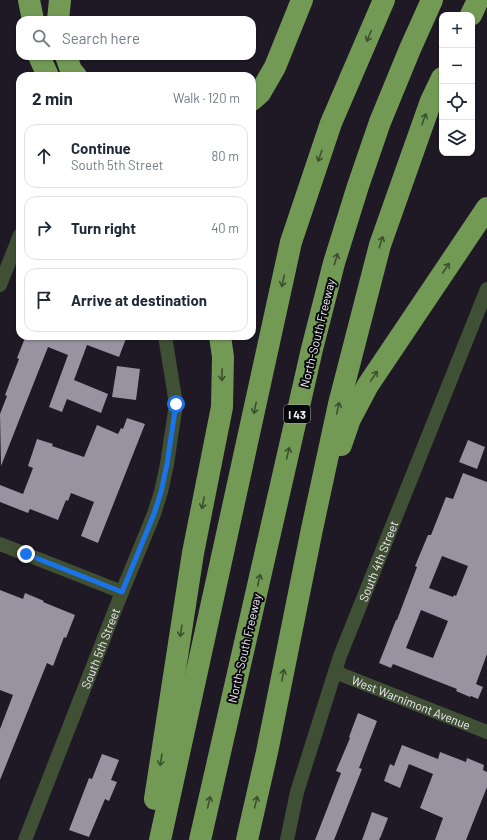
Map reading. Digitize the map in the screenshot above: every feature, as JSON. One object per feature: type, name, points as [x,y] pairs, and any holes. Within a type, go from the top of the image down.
[{"type":"highway","points":[[29,0],[33,16]]},
{"type":"highway","points":[[35,16],[37,0]]},
{"type":"highway","points":[[58,16],[60,0]]},
{"type":"highway","points":[[256,96],[260,93],[275,67],[302,0]]},
{"type":"highway","points":[[160,840],[291,242],[331,123],[384,0]]},
{"type":"highway","name":"North-South Freeway","points":[[200,840],[312,349],[334,264],[358,186],[380,122],[432,0]]},
{"type":"highway","points":[[472,12],[478,0]]},
{"type":"highway","points":[[41,60],[46,72]]},
{"type":"highway","points":[[68,60],[73,72]]},
{"type":"highway","points":[[247,840],[269,744],[312,529],[339,404],[380,245],[431,101],[439,84]]},
{"type":"highway","points":[[312,529],[350,420],[368,386],[487,208]]},
{"type":"highway","points":[[148,840],[193,553],[222,407],[222,357],[220,340]]},
{"type":"street","points":[[0,285],[16,245]]},
{"type":"street","name":"South 4th Street","points":[[287,840],[297,792],[335,672],[487,289]]},
{"type":"street","name":"South 5th Street","points":[[25,840],[154,514],[161,492],[167,464],[176,404],[166,340]]},
{"type":"street","points":[[0,544],[122,592]]},
{"type":"street","name":"West Warnimont Avenue","points":[[335,672],[487,732]]},
{"type":"building","points":[[24,340],[125,340],[119,357],[87,345],[74,380],[108,394],[101,413],[67,399],[62,412],[49,407],[68,355],[48,347],[1,466],[0,414],[7,396],[5,395],[19,359],[17,358]]},
{"type":"building","points":[[117,366],[140,369],[136,400],[112,397]]},
{"type":"building","points":[[127,418],[145,424],[98,543],[81,536],[94,502],[71,493],[68,501],[66,500],[58,520],[30,509],[28,513],[0,502],[0,485],[23,494],[33,468],[28,466],[37,439],[84,457],[97,425],[118,434],[121,428],[123,429]]},
{"type":"building","points":[[468,440],[485,447],[477,469],[459,462]]},
{"type":"building","points":[[463,473],[487,482],[487,654],[476,684],[483,687],[478,699],[456,691],[457,689],[393,664],[391,668],[379,663],[397,620],[417,567],[415,566],[428,535],[431,535],[446,497],[453,499]],"holes":[[[442,556],[468,566],[456,596],[454,595],[453,597],[429,588]],[[421,610],[448,621],[433,658],[406,648]]]},
{"type":"building","points":[[0,590],[23,599],[25,593],[75,615],[66,638],[64,637],[53,666],[47,663],[0,780],[0,729],[13,695],[0,690]]},
{"type":"building","points":[[358,713],[377,721],[359,768],[362,769],[334,840],[315,840],[341,773],[336,771],[350,738],[349,737]]},
{"type":"building","points":[[402,745],[438,759],[440,752],[466,762],[467,758],[484,765],[483,770],[487,772],[487,787],[466,840],[435,840],[443,818],[420,808],[433,774],[409,764],[400,788],[384,781],[390,764],[394,766]]},
{"type":"building","points":[[102,754],[119,760],[111,780],[117,782],[109,801],[105,799],[89,837],[69,830],[89,778],[92,779]]},
{"type":"building","points":[[372,812],[388,818],[379,840],[362,840]]},
{"type":"route","points":[[26,554],[122,592],[154,514],[161,492],[167,464],[176,404]]}]
